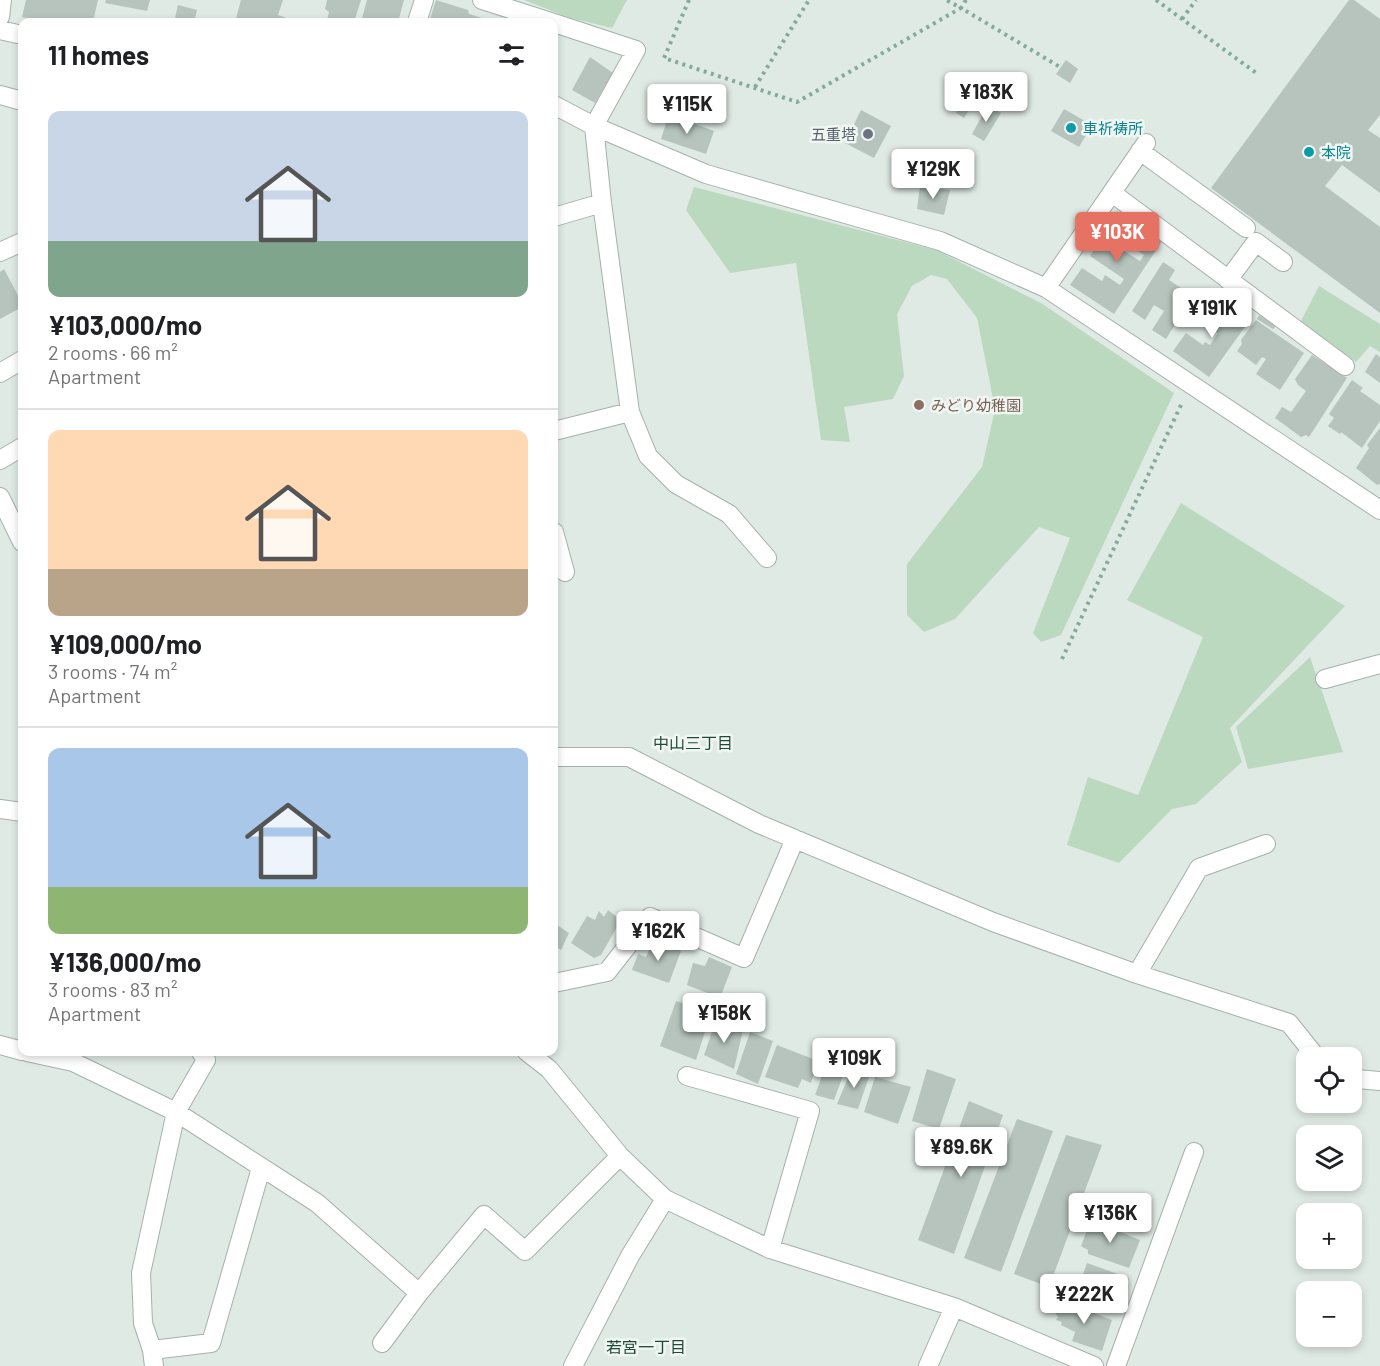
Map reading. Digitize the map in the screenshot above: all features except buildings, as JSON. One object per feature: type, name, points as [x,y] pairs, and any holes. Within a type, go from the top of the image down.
[{"type":"street","points":[[0,17],[2,0]]},
{"type":"street","points":[[418,18],[424,0]]},
{"type":"street","points":[[482,0],[537,18]]},
{"type":"street","points":[[558,25],[636,50],[594,126],[602,204],[630,412],[648,456],[676,484],[729,514],[767,558]]},
{"type":"street","points":[[0,30],[18,34]]},
{"type":"street","points":[[0,96],[18,100]]},
{"type":"street","points":[[558,107],[594,126],[706,174],[940,241],[1047,288],[1191,386],[1343,483],[1380,510]]},
{"type":"street","points":[[1047,288],[1143,147],[1246,228]]},
{"type":"street","points":[[1112,193],[1345,366]]},
{"type":"street","points":[[558,216],[602,204]]},
{"type":"street","points":[[1228,279],[1256,242],[1283,262]]},
{"type":"street","points":[[0,252],[18,244]]},
{"type":"street","points":[[0,373],[18,362]]},
{"type":"street","points":[[558,430],[630,412]]},
{"type":"street","points":[[0,460],[18,449]]},
{"type":"street","points":[[0,497],[18,534]]},
{"type":"street","points":[[558,547],[565,572]]},
{"type":"street","points":[[1325,679],[1380,664]]},
{"type":"street","points":[[558,757],[629,757],[759,824],[993,922],[1137,974],[1289,1023],[1308,1047]]},
{"type":"street","points":[[0,809],[18,811]]},
{"type":"street","points":[[558,982],[607,972],[650,917],[744,958],[795,839]]},
{"type":"street","points":[[1137,974],[1199,868],[1266,844]]},
{"type":"street","points":[[0,1045],[18,1049]]},
{"type":"street","points":[[47,1056],[73,1062],[176,1112],[317,1203],[419,1293]]},
{"type":"street","points":[[204,1056],[206,1060],[176,1112],[141,1273],[144,1323],[153,1358],[212,1343],[261,1168]]},
{"type":"street","points":[[532,1056],[549,1069],[620,1156],[665,1199],[770,1249],[954,1307],[1094,1366]]},
{"type":"street","points":[[687,1076],[810,1111],[770,1249]]},
{"type":"street","points":[[1362,1079],[1380,1081]]},
{"type":"street","points":[[1116,1366],[1194,1152]]},
{"type":"street","points":[[382,1343],[419,1293],[484,1215],[525,1251],[620,1156]]},
{"type":"street","points":[[573,1366],[630,1256],[665,1199]]},
{"type":"street","points":[[928,1366],[954,1307]]},
{"type":"path","points":[[689,0],[664,58],[797,102],[961,9],[966,0]]},
{"type":"path","points":[[755,87],[809,0]]},
{"type":"path","points":[[946,0],[1060,67]]},
{"type":"path","points":[[1156,0],[1259,75]]},
{"type":"path","points":[[1182,19],[1196,0]]},
{"type":"path","points":[[1062,660],[1191,386]]},
{"type":"green space","points":[[524,0],[627,0],[612,28],[570,18]]},
{"type":"green space","points":[[694,187],[936,250],[1041,303],[1174,393],[1061,635],[1041,642],[1033,633],[1070,538],[1039,527],[955,619],[924,632],[907,615],[907,564],[982,467],[995,409],[977,318],[947,279],[931,275],[912,286],[897,314],[904,376],[893,399],[844,407],[850,442],[821,440],[796,263],[730,273],[686,210]]},
{"type":"green space","points":[[1319,286],[1380,324],[1380,352],[1370,346],[1356,362],[1301,321]]},
{"type":"green space","points":[[1181,503],[1345,606],[1230,728],[1242,762],[1196,804],[1172,809],[1119,863],[1067,845],[1088,777],[1138,795],[1203,637],[1127,600]]},
{"type":"green space","points":[[1310,657],[1343,752],[1248,769],[1236,727]]},
{"type":"place","name":"車祈祷所","points":[[1071,128]]},
{"type":"place","name":"五重塔","points":[[868,134]]},
{"type":"place","name":"本院","points":[[1309,152]]},
{"type":"place","name":"みどり幼稚園","points":[[919,405]]},
{"type":"district","name":"中山三丁目","points":[[693,742]]},
{"type":"district","name":"若宮一丁目","points":[[646,1346]]}]
